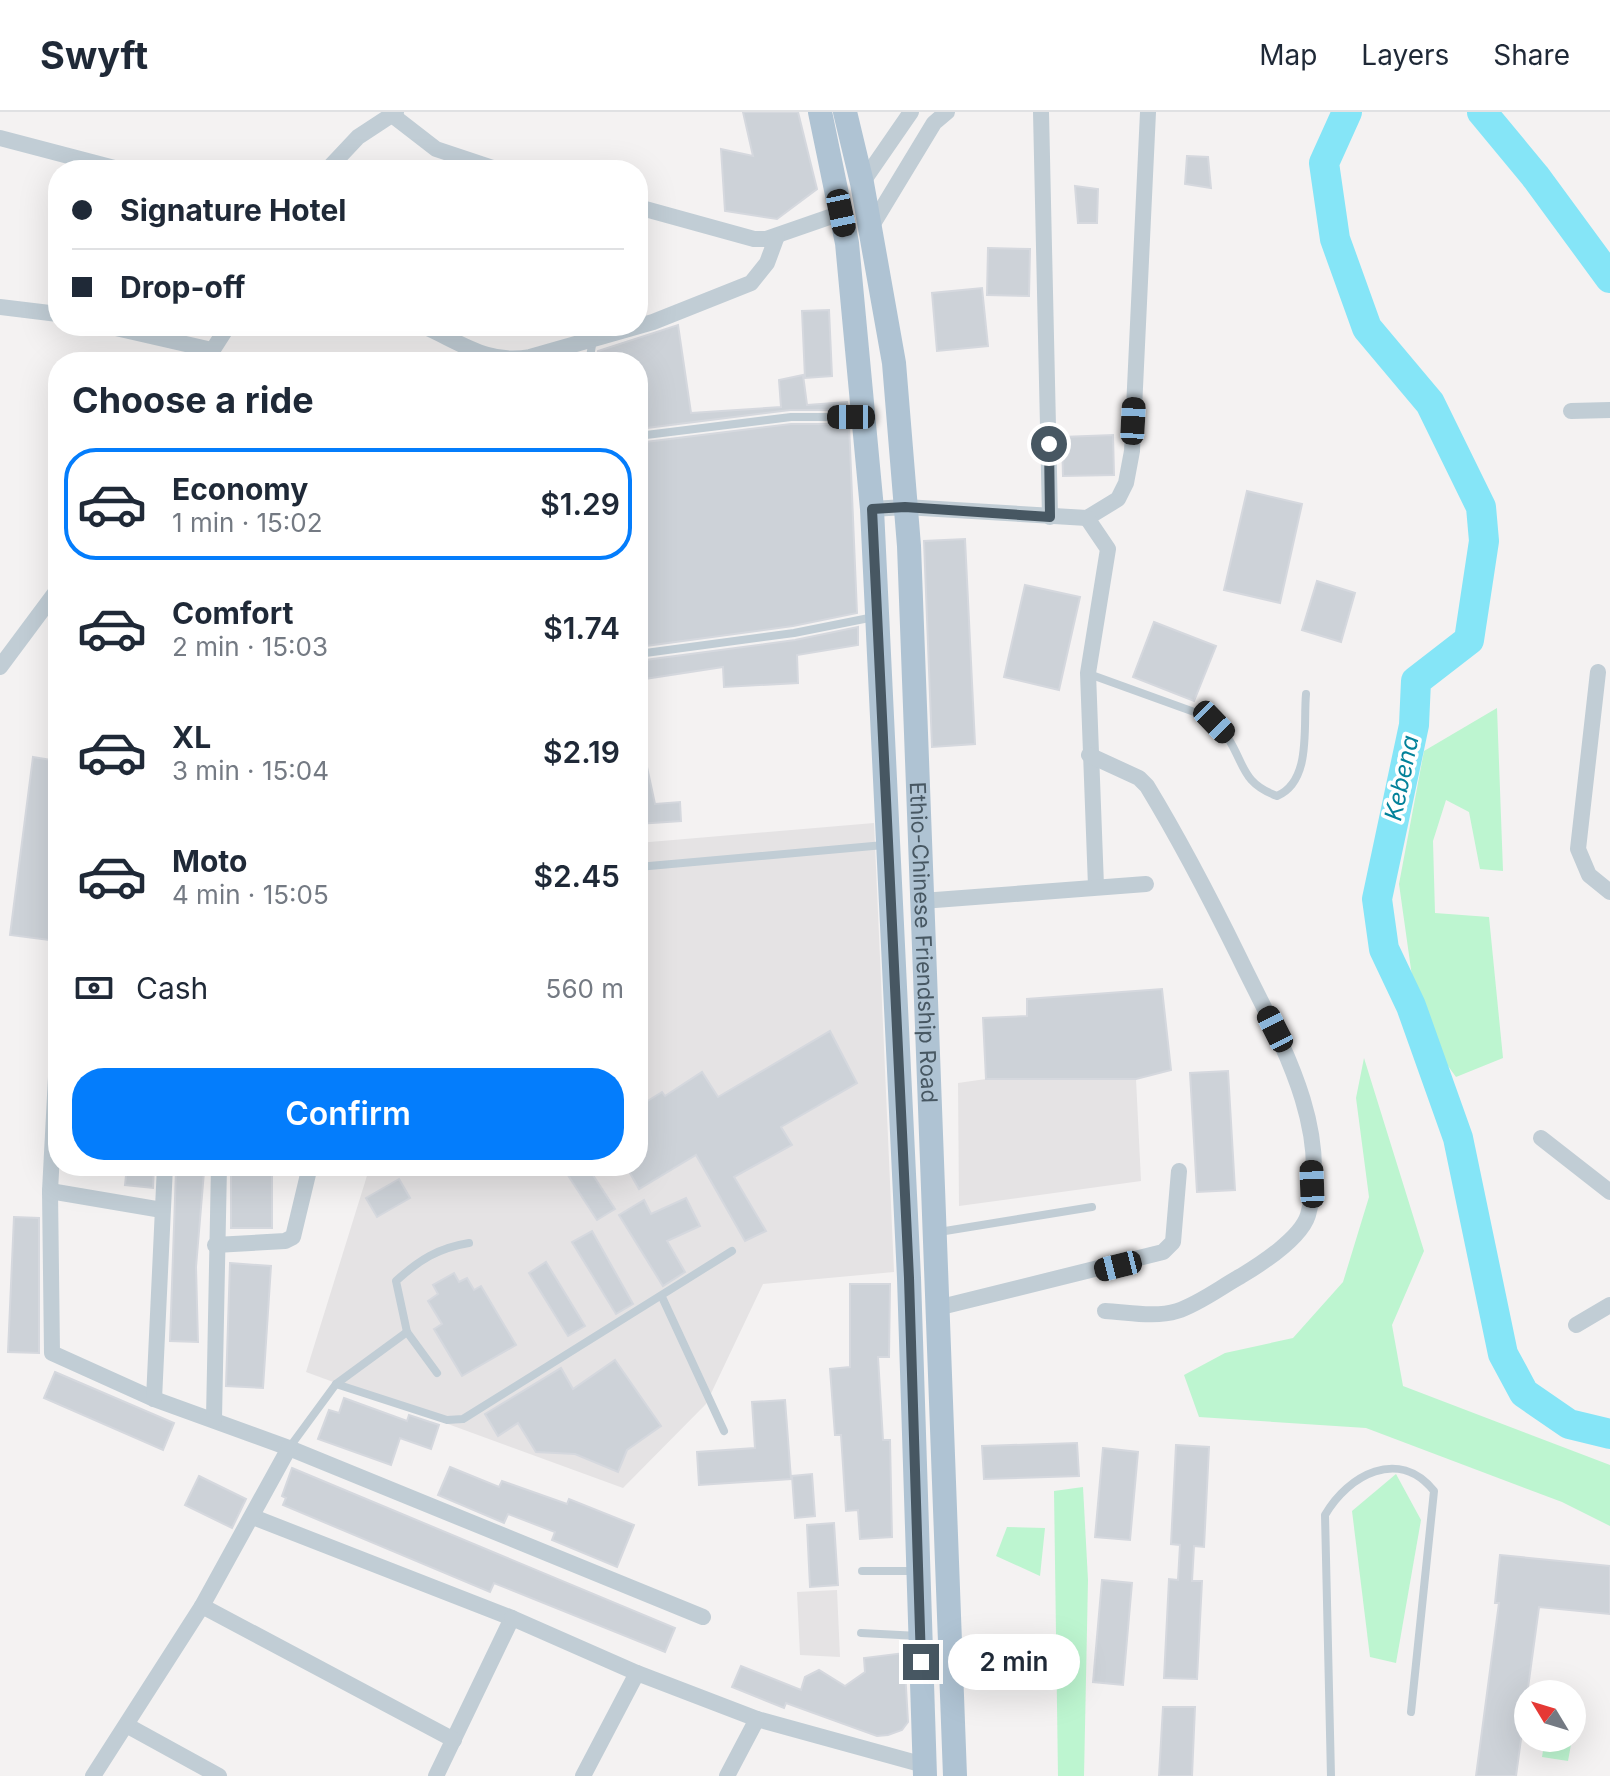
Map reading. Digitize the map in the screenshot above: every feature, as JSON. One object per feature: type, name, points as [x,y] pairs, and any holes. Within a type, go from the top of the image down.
[{"type":"main road","name":"Ethio-Chinese Friendship Road","points":[[820,112],[847,243],[872,509],[909,1278],[924,1771]]},
{"type":"main road","name":"Ethio-Chinese Friendship Road","points":[[845,112],[871,227],[894,363],[905,507],[955,1776]]},
{"type":"main road","points":[[909,1278],[937,1276]]},
{"type":"street","points":[[862,183],[911,112]]},
{"type":"street","points":[[871,227],[934,123],[947,112]]},
{"type":"street","points":[[1041,112],[1050,517]]},
{"type":"street","points":[[872,509],[905,507],[1087,518],[1118,499],[1126,483],[1130,462],[1148,112]]},
{"type":"street","points":[[336,160],[358,137],[394,114],[436,149],[461,160]]},
{"type":"street","points":[[0,138],[84,160]]},
{"type":"street","points":[[648,210],[754,239],[777,236],[841,213]]},
{"type":"street","points":[[648,322],[702,305],[751,283],[767,263],[777,236]]},
{"type":"street","points":[[0,307],[48,313]]},
{"type":"street","points":[[141,336],[195,352]]},
{"type":"street","points":[[443,336],[476,352]]},
{"type":"street","points":[[545,352],[605,336]]},
{"type":"street","points":[[1571,411],[1610,410]]},
{"type":"street","points":[[1087,518],[1108,549],[1088,673],[1096,886]]},
{"type":"street","points":[[0,667],[48,602]]},
{"type":"street","points":[[1598,672],[1578,849],[1589,875],[1610,892]]},
{"type":"street","points":[[1089,755],[1139,778],[1190,855],[1275,1029],[1303,1100],[1312,1184],[1307,1218],[1290,1239],[1248,1272],[1178,1311],[1158,1314],[1105,1311]]},
{"type":"street","points":[[922,901],[1146,884]]},
{"type":"street","points":[[1541,1138],[1610,1192]]},
{"type":"street","points":[[937,1308],[1163,1252],[1173,1242],[1179,1171]]},
{"type":"street","points":[[51,1176],[52,1353],[154,1399],[289,1448],[703,1617]]},
{"type":"street","points":[[154,1399],[164,1176]]},
{"type":"street","points":[[214,1419],[218,1176]]},
{"type":"street","points":[[215,1245],[285,1241],[293,1237],[308,1176]]},
{"type":"street","points":[[50,1191],[162,1210]]},
{"type":"street","points":[[1576,1325],[1610,1305]]},
{"type":"street","points":[[93,1776],[128,1726],[202,1606],[289,1448]]},
{"type":"street","points":[[253,1517],[512,1618],[637,1673],[757,1719],[924,1771]]},
{"type":"street","points":[[202,1606],[454,1740]]},
{"type":"street","points":[[436,1776],[512,1618]]},
{"type":"street","points":[[583,1776],[637,1673]]},
{"type":"street","points":[[727,1776],[757,1719]]},
{"type":"street","points":[[128,1726],[219,1776]]},
{"type":"lane","points":[[591,352],[593,340]]},
{"type":"lane","points":[[648,435],[791,417],[864,417]]},
{"type":"lane","points":[[648,653],[794,633],[875,617]]},
{"type":"lane","points":[[1088,673],[1214,722],[1228,737],[1247,778],[1277,796],[1292,789],[1300,774],[1306,694]]},
{"type":"lane","points":[[648,866],[888,845]]},
{"type":"lane","points":[[934,1233],[1092,1207]]},
{"type":"lane","points":[[437,1373],[407,1332],[396,1281],[425,1256],[469,1243]]},
{"type":"lane","points":[[336,1384],[447,1420],[463,1419],[732,1251]]},
{"type":"lane","points":[[662,1297],[724,1431]]},
{"type":"lane","points":[[289,1448],[336,1384],[407,1332]]},
{"type":"lane","points":[[1331,1776],[1325,1515],[1335,1497],[1350,1483],[1381,1469],[1409,1470],[1434,1491],[1411,1712]]},
{"type":"lane","points":[[862,1571],[918,1571]]},
{"type":"lane","points":[[861,1633],[920,1636]]},
{"type":"shaded area","points":[[874,823],[894,1272],[763,1284],[706,1404],[623,1488],[306,1372],[367,1176],[648,1176],[648,842]]},
{"type":"shaded area","points":[[986,1079],[1136,1079],[1141,1181],[959,1206],[958,1083]]},
{"type":"shaded area","points":[[837,1590],[840,1657],[800,1655],[797,1592]]},
{"type":"green space","points":[[1497,708],[1503,871],[1480,869],[1469,812],[1446,800],[1433,841],[1435,913],[1489,917],[1503,1058],[1456,1077],[1419,1026],[1399,884],[1424,751]]},
{"type":"green space","points":[[1364,1058],[1424,1251],[1392,1325],[1403,1386],[1610,1465],[1610,1526],[1562,1502],[1366,1428],[1199,1417],[1184,1375],[1225,1353],[1293,1338],[1343,1282],[1369,1197],[1356,1098]]},
{"type":"green space","points":[[1396,1474],[1421,1520],[1396,1663],[1370,1657],[1352,1511]]},
{"type":"green space","points":[[1083,1487],[1088,1580],[1084,1776],[1058,1776],[1054,1491]]},
{"type":"green space","points":[[1007,1527],[1045,1528],[1040,1576],[996,1556]]},
{"type":"green space","points":[[1543,1752],[1570,1752],[1568,1761],[1542,1757]]},
{"type":"building","points":[[743,112],[798,112],[817,189],[777,219],[725,211],[721,149],[753,156]]},
{"type":"building","points":[[1187,156],[1208,157],[1211,188],[1185,184]]},
{"type":"building","points":[[1075,186],[1098,189],[1097,223],[1078,223]]},
{"type":"building","points":[[988,248],[1030,249],[1029,296],[987,295]]},
{"type":"building","points":[[982,288],[988,346],[937,351],[932,293]]},
{"type":"building","points":[[829,310],[832,376],[805,378],[802,311]]},
{"type":"building","points":[[678,325],[691,413],[781,407],[779,380],[803,375],[807,405],[847,402],[848,410],[790,410],[648,428],[648,352],[598,352]]},
{"type":"building","points":[[791,424],[849,424],[857,613],[793,626],[648,646],[648,442]]},
{"type":"building","points":[[1113,435],[1114,475],[1063,476],[1062,437]]},
{"type":"building","points":[[1247,491],[1302,504],[1280,603],[1224,590]]},
{"type":"building","points":[[965,539],[975,744],[932,747],[924,541]]},
{"type":"building","points":[[1317,581],[1355,593],[1341,642],[1302,630]]},
{"type":"building","points":[[1025,585],[1080,597],[1059,690],[1004,677]]},
{"type":"building","points":[[1154,622],[1216,646],[1194,701],[1133,677]]},
{"type":"building","points":[[858,627],[858,645],[797,655],[798,683],[724,687],[723,667],[648,678],[648,660],[795,640]]},
{"type":"building","points":[[33,757],[48,759],[48,940],[10,935]]},
{"type":"building","points":[[648,772],[655,804],[680,802],[681,821],[648,823]]},
{"type":"building","points":[[1162,989],[1171,1070],[1136,1079],[986,1079],[983,1018],[1027,1016],[1027,999]]},
{"type":"building","points":[[830,1031],[857,1083],[781,1127],[792,1145],[734,1177],[766,1231],[745,1241],[696,1155],[639,1189],[632,1176],[648,1176],[648,1101],[662,1092],[665,1096],[702,1072],[718,1097]]},
{"type":"building","points":[[1228,1071],[1235,1190],[1197,1192],[1190,1073]]},
{"type":"building","points":[[126,1176],[154,1176],[153,1188],[125,1185]]},
{"type":"building","points":[[176,1176],[204,1176],[196,1267],[198,1342],[170,1341]]},
{"type":"building","points":[[231,1176],[272,1176],[272,1228],[231,1228]]},
{"type":"building","points":[[568,1176],[594,1176],[615,1209],[597,1220]]},
{"type":"building","points":[[399,1179],[410,1198],[377,1217],[366,1198]]},
{"type":"building","points":[[686,1198],[700,1226],[667,1241],[685,1272],[663,1286],[619,1215],[644,1200],[651,1214]]},
{"type":"building","points":[[14,1217],[39,1218],[39,1353],[8,1352]]},
{"type":"building","points":[[592,1231],[633,1304],[616,1314],[572,1242]]},
{"type":"building","points":[[546,1262],[585,1326],[568,1336],[529,1273]]},
{"type":"building","points":[[230,1263],[271,1266],[263,1388],[226,1386]]},
{"type":"building","points":[[454,1273],[459,1282],[467,1278],[474,1290],[481,1286],[516,1345],[462,1376],[434,1329],[442,1324],[428,1301],[438,1294],[433,1285]]},
{"type":"building","points":[[850,1284],[890,1284],[889,1357],[878,1357],[883,1440],[890,1440],[892,1537],[860,1539],[858,1510],[846,1511],[841,1435],[835,1435],[830,1369],[850,1367]]},
{"type":"building","points":[[615,1360],[661,1426],[627,1450],[618,1472],[575,1454],[536,1452],[518,1423],[498,1436],[485,1414],[561,1368],[573,1389]]},
{"type":"building","points":[[55,1372],[174,1423],[163,1450],[44,1398]]},
{"type":"building","points":[[344,1398],[407,1421],[409,1415],[439,1425],[431,1449],[400,1438],[391,1465],[318,1439],[329,1410],[339,1413]]},
{"type":"building","points":[[785,1400],[791,1479],[699,1485],[697,1452],[755,1448],[752,1402]]},
{"type":"building","points":[[1077,1443],[1079,1476],[984,1479],[982,1446]]},
{"type":"building","points":[[1176,1445],[1209,1447],[1204,1547],[1194,1546],[1192,1581],[1202,1581],[1197,1679],[1164,1678],[1169,1579],[1178,1580],[1180,1545],[1171,1544]]},
{"type":"building","points":[[1103,1448],[1138,1452],[1130,1540],[1095,1537]]},
{"type":"building","points":[[450,1467],[499,1487],[502,1481],[567,1504],[569,1499],[634,1525],[617,1567],[552,1540],[555,1532],[508,1514],[504,1523],[438,1495]]},
{"type":"building","points":[[292,1468],[675,1628],[665,1652],[494,1583],[490,1592],[283,1505],[286,1498],[282,1496]]},
{"type":"building","points":[[812,1474],[815,1516],[795,1518],[792,1476]]},
{"type":"building","points":[[199,1476],[246,1499],[232,1528],[185,1505]]},
{"type":"building","points":[[834,1523],[838,1585],[810,1587],[807,1525]]},
{"type":"building","points":[[1500,1555],[1610,1566],[1610,1614],[1539,1607],[1529,1680],[1514,1680],[1514,1752],[1519,1752],[1516,1776],[1476,1776],[1499,1603],[1495,1603]]},
{"type":"building","points":[[1102,1580],[1132,1583],[1123,1685],[1093,1682]]},
{"type":"building","points":[[904,1653],[908,1722],[902,1730],[888,1735],[877,1736],[786,1703],[784,1708],[732,1687],[741,1666],[801,1690],[805,1677],[819,1670],[845,1686],[865,1672],[864,1658]]},
{"type":"building","points":[[1163,1707],[1195,1707],[1192,1776],[1159,1776]]},
{"type":"waterway","name":"Kebena","points":[[1347,112],[1324,163],[1335,239],[1367,328],[1430,403],[1481,507],[1484,541],[1469,640],[1416,681],[1414,725],[1377,899],[1384,949],[1411,1006],[1458,1138],[1503,1354],[1524,1393],[1569,1424],[1610,1434]]},
{"type":"waterway","name":"Kebena","points":[[1482,112],[1535,176],[1610,278]]},
{"type":"route","points":[[921,1662],[909,1278],[872,509],[905,507],[1050,517],[1049,444]]}]
